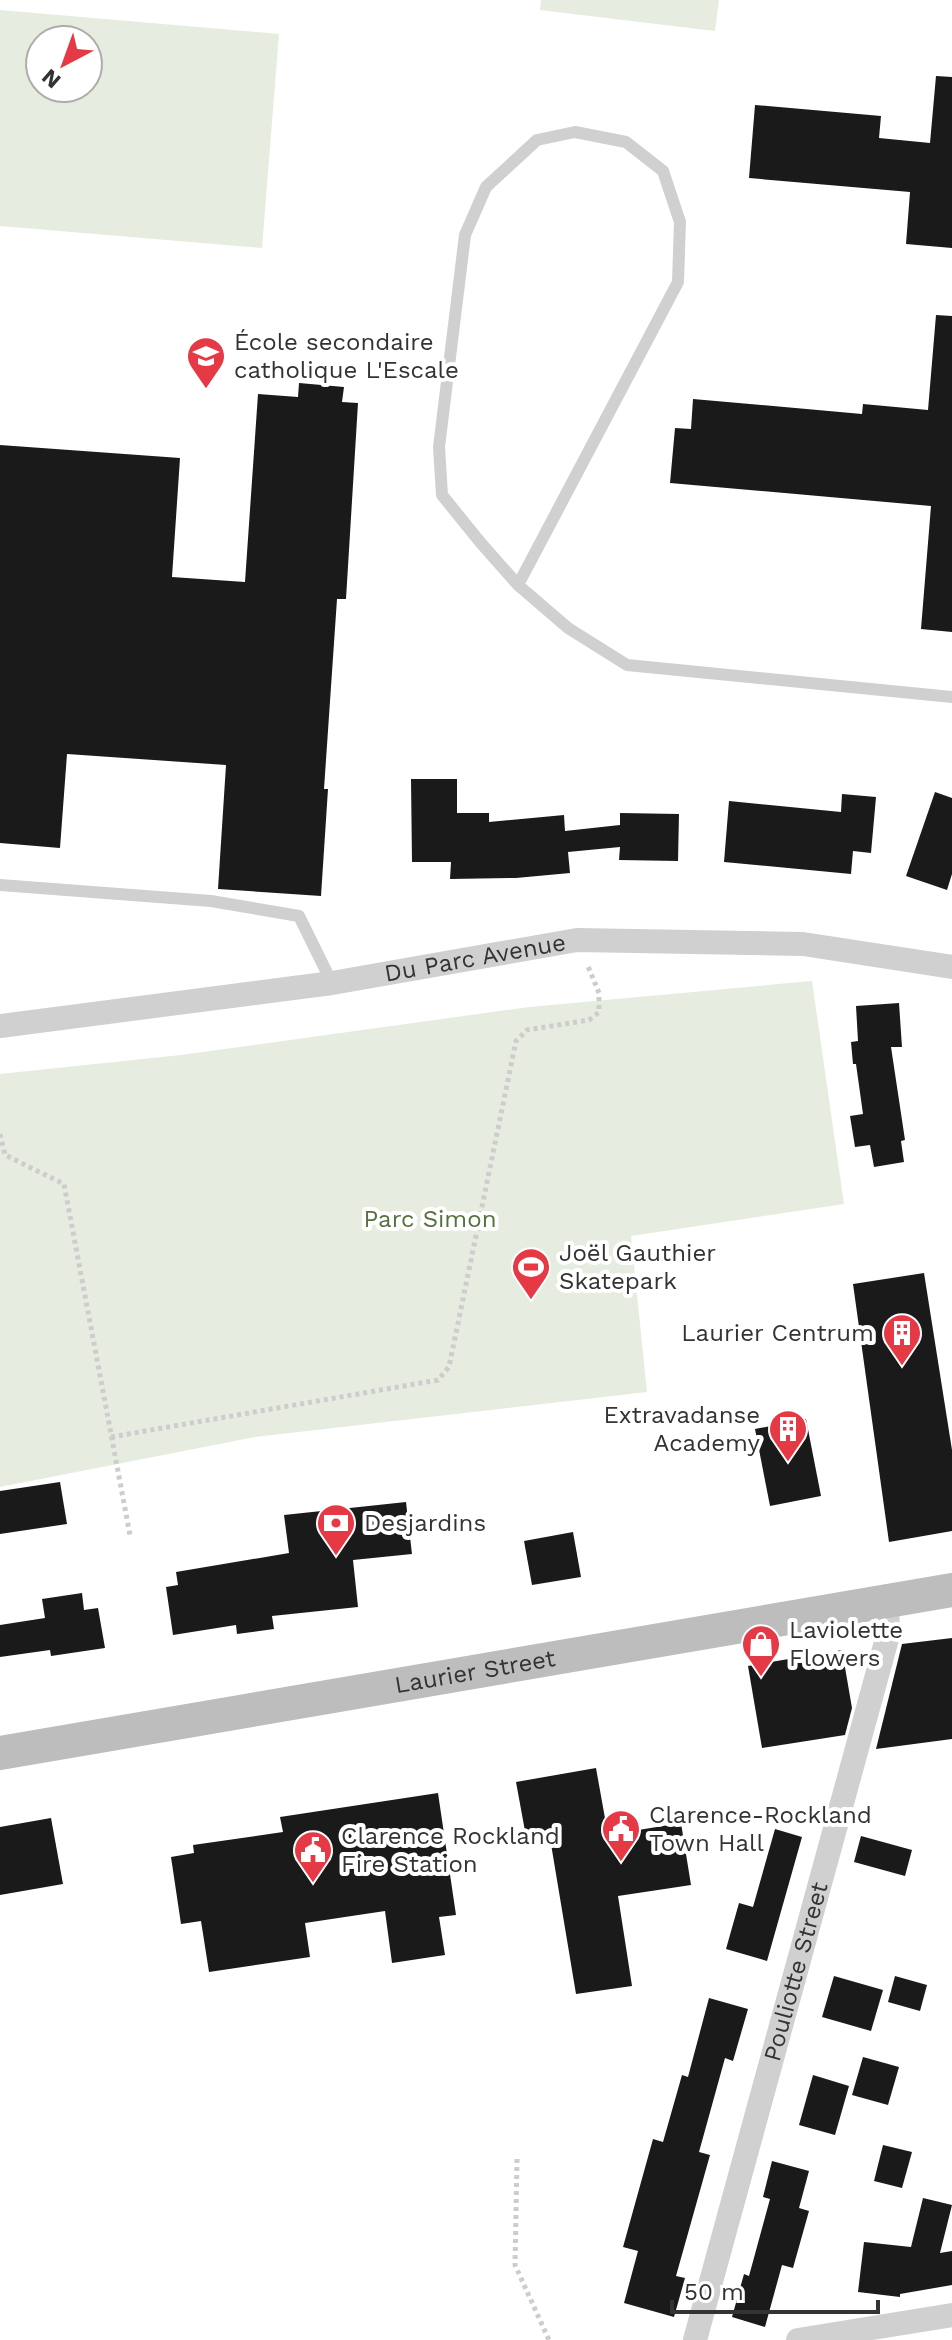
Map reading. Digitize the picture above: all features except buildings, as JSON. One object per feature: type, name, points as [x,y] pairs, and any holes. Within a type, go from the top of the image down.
[{"type":"main road","name":"Laurier Street","points":[[0,1753],[952,1590]]},
{"type":"street","name":"Du Parc Avenue","points":[[0,1026],[332,983],[577,940],[803,944],[952,967]]},
{"type":"street","name":"Pouliotte Street","points":[[703,2338],[888,1635],[887,1601]]},
{"type":"street","points":[[798,2340],[952,2315]]},
{"type":"lane","points":[[518,585],[678,282],[680,222],[663,171],[626,142],[575,132],[537,140],[486,187],[465,235],[439,447],[442,495],[518,585],[568,628],[627,665],[952,697]]},
{"type":"lane","points":[[0,885],[211,901],[299,916],[332,983]]},
{"type":"path","points":[[111,1437],[438,1380],[449,1367],[516,1041],[527,1030],[589,1020],[599,1012],[599,993],[577,940]]},
{"type":"path","points":[[0,1134],[5,1155],[64,1184],[130,1535]]},
{"type":"path","points":[[517,2159],[515,2265],[549,2340]]},
{"type":"green space","points":[[541,0],[719,0],[715,31],[540,10]]},
{"type":"green space","points":[[0,10],[279,34],[262,248],[0,226]]},
{"type":"green space","name":"Parc Simon","points":[[812,981],[844,1204],[631,1236],[647,1392],[255,1437],[0,1487],[0,1074],[181,1055],[529,1007]]},
{"type":"place","name":"École secondaire catholique L'Escale","points":[[206,390]]},
{"type":"place","name":"Joël Gauthier Skatepark","points":[[531,1301]]},
{"type":"place","name":"Laurier Centrum","points":[[902,1367]]},
{"type":"place","name":"Extravadanse Academy","points":[[788,1463]]},
{"type":"place","name":"Desjardins","points":[[336,1557]]},
{"type":"place","name":"Laviolette Flowers","points":[[761,1678]]},
{"type":"place","name":"Clarence-Rockland Town Hall","points":[[621,1863]]},
{"type":"place","name":"Clarence Rockland Fire Station","points":[[313,1884]]}]
